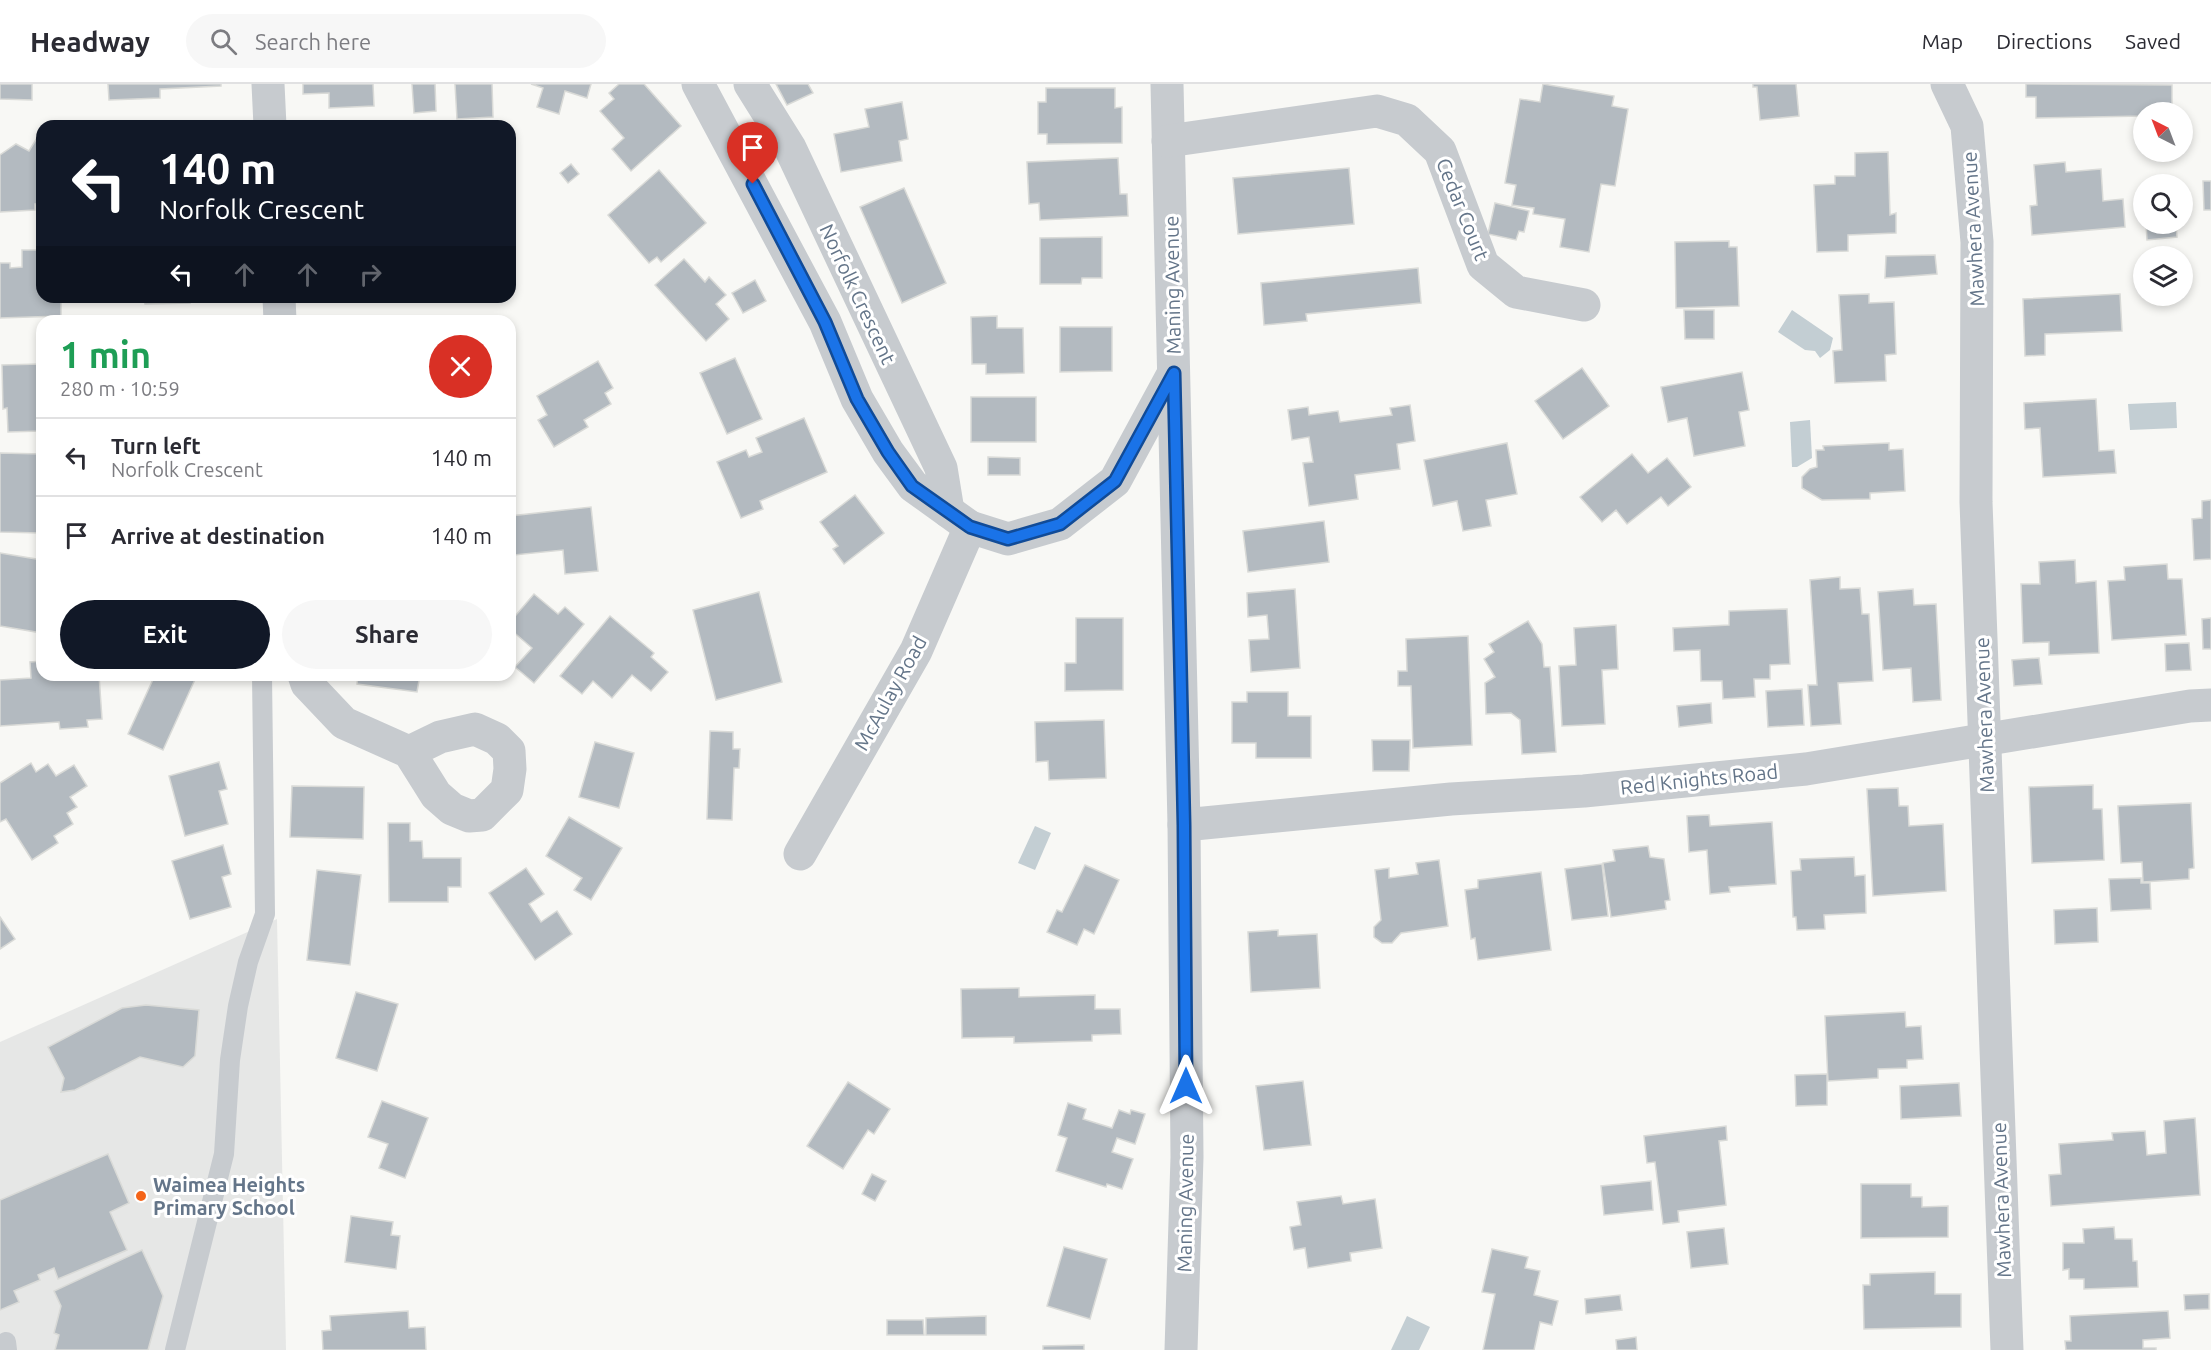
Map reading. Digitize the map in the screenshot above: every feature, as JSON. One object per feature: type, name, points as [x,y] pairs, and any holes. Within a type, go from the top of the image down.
[{"type":"street","points":[[268,84],[270,120]]},
{"type":"street","points":[[698,84],[825,322],[857,399],[912,486],[959,519],[1008,539],[1060,524],[1115,481],[1174,373]]},
{"type":"street","name":"Norfolk Crescent","points":[[750,84],[794,157],[940,468],[959,519]]},
{"type":"street","name":"Maning Avenue","points":[[1167,84],[1184,825],[1187,1157],[1181,1350]]},
{"type":"street","name":"Mawhera Avenue","points":[[1947,84],[1967,126],[1977,242],[1976,502],[2007,1350]]},
{"type":"street","name":"Cedar Court","points":[[1168,141],[1377,111],[1407,120],[1440,152],[1483,265],[1516,292],[1584,305]]},
{"type":"street","name":"McAulay Road","points":[[800,854],[916,651],[959,519]]},
{"type":"street","points":[[306,681],[344,723],[409,752]]},
{"type":"street","name":"Red Knights Road","points":[[1184,825],[1451,799],[1584,791],[1806,769],[2190,706],[2211,705]]},
{"type":"lane","points":[[175,1350],[224,1154],[230,1060],[238,1006],[248,962],[265,914],[262,681]]},
{"type":"shaded area","points":[[1792,310],[1833,338],[1830,350],[1820,358],[1815,351],[1805,350],[1778,332]]},
{"type":"shaded area","points":[[2176,402],[2177,428],[2130,430],[2128,404]]},
{"type":"shaded area","points":[[1810,420],[1812,458],[1797,467],[1792,467],[1790,422]]},
{"type":"shaded area","points":[[1035,826],[1051,833],[1035,870],[1018,863]]},
{"type":"shaded area","name":"Waimea Heights Primary School","points":[[277,919],[286,1350],[0,1350],[0,1042]]},
{"type":"shaded area","points":[[1407,1316],[1430,1327],[1419,1350],[1391,1350]]},
{"type":"building","points":[[0,84],[32,84],[32,100],[0,99]]},
{"type":"building","points":[[108,84],[221,84],[221,86],[160,89],[160,98],[109,100]]},
{"type":"building","points":[[303,84],[373,84],[374,106],[329,108],[329,93],[303,94]]},
{"type":"building","points":[[412,84],[435,84],[436,111],[414,113]]},
{"type":"building","points":[[455,84],[492,84],[493,117],[457,119]]},
{"type":"building","points":[[531,84],[591,84],[587,98],[565,91],[559,114],[537,107],[543,88]]},
{"type":"building","points":[[619,84],[644,84],[681,126],[631,171],[612,149],[624,138],[600,111],[614,99],[609,93]]},
{"type":"building","points":[[776,84],[808,84],[813,93],[787,105]]},
{"type":"building","points":[[1543,84],[1614,96],[1612,106],[1628,109],[1615,186],[1601,184],[1589,252],[1560,247],[1565,219],[1533,214],[1534,208],[1512,205],[1516,185],[1505,183],[1520,99],[1540,102]]},
{"type":"building","points":[[1753,84],[1796,84],[1799,116],[1760,120],[1757,87],[1753,87]]},
{"type":"building","points":[[2026,84],[2172,85],[2172,102],[2133,102],[2133,116],[2036,118],[2036,97],[2026,97]]},
{"type":"building","points":[[1046,88],[1115,88],[1115,108],[1122,107],[1122,143],[1047,144],[1047,134],[1038,134],[1038,102],[1046,102]]},
{"type":"building","points":[[902,102],[908,139],[899,141],[902,161],[841,172],[834,134],[869,127],[865,109]]},
{"type":"building","points":[[36,140],[35,210],[0,212],[0,155],[16,144],[29,151]]},
{"type":"building","points":[[1888,152],[1890,215],[1896,213],[1896,233],[1848,235],[1848,251],[1817,252],[1814,185],[1835,184],[1835,176],[1855,176],[1855,153]]},
{"type":"building","points":[[1118,158],[1120,194],[1127,194],[1128,216],[1040,220],[1039,203],[1029,204],[1027,162]]},
{"type":"building","points":[[2065,162],[2066,172],[2101,169],[2103,201],[2123,199],[2125,227],[2032,235],[2030,206],[2037,205],[2034,165]]},
{"type":"building","points":[[571,164],[579,174],[568,183],[560,173]]},
{"type":"building","points":[[1349,168],[1354,224],[1238,234],[1233,178]]},
{"type":"building","points":[[659,170],[706,223],[661,262],[657,257],[649,263],[608,215]]},
{"type":"building","points":[[2203,181],[2211,181],[2211,210],[2204,210]]},
{"type":"building","points":[[904,188],[946,283],[902,303],[860,207]]},
{"type":"building","points":[[1495,203],[1529,211],[1524,232],[1519,231],[1516,240],[1488,234]]},
{"type":"building","points":[[2147,234],[2177,234],[2177,237],[2147,240]]},
{"type":"building","points":[[1102,237],[1102,278],[1082,278],[1081,284],[1040,284],[1040,238]]},
{"type":"building","points":[[1729,241],[1729,247],[1737,247],[1739,306],[1676,308],[1675,242]]},
{"type":"building","points":[[22,250],[36,250],[36,303],[61,303],[61,315],[0,318],[0,263],[10,263],[10,268],[22,267]]},
{"type":"building","points":[[1935,255],[1937,274],[1885,278],[1886,256]]},
{"type":"building","points":[[684,259],[705,282],[709,277],[726,295],[716,304],[729,319],[706,341],[655,285]]},
{"type":"building","points":[[1418,268],[1421,303],[1306,314],[1307,321],[1264,325],[1261,283]]},
{"type":"building","points":[[755,280],[766,301],[743,313],[732,293]]},
{"type":"building","points":[[1869,294],[1869,303],[1894,302],[1896,354],[1885,355],[1886,381],[1835,383],[1833,351],[1842,350],[1839,295]]},
{"type":"building","points":[[2120,294],[2122,331],[2045,334],[2045,355],[2025,356],[2023,299]]},
{"type":"building","points":[[145,303],[190,303],[145,304]]},
{"type":"building","points":[[1684,310],[1714,310],[1714,339],[1685,339]]},
{"type":"building","points":[[997,316],[997,328],[1023,328],[1024,373],[986,374],[986,364],[972,364],[971,317]]},
{"type":"building","points":[[1060,327],[1112,327],[1112,371],[1060,372]]},
{"type":"building","points":[[735,358],[762,419],[727,434],[700,373]]},
{"type":"building","points":[[598,361],[613,388],[605,393],[611,404],[584,420],[588,427],[554,447],[538,420],[547,415],[537,396]]},
{"type":"building","points":[[36,364],[36,431],[8,432],[7,408],[3,409],[2,365]]},
{"type":"building","points":[[1582,368],[1609,406],[1563,439],[1535,401]]},
{"type":"building","points":[[1742,372],[1749,410],[1739,412],[1745,446],[1694,456],[1687,418],[1668,422],[1661,387]]},
{"type":"building","points":[[971,397],[1036,397],[1036,442],[971,442]]},
{"type":"building","points":[[2096,399],[2099,451],[2114,450],[2116,473],[2043,477],[2040,428],[2025,429],[2024,403]]},
{"type":"building","points":[[1410,405],[1415,441],[1397,444],[1400,469],[1355,475],[1358,499],[1309,506],[1303,463],[1313,462],[1309,437],[1292,440],[1288,410],[1308,407],[1309,415],[1338,411],[1340,422],[1392,415],[1390,408]]},
{"type":"building","points":[[804,418],[827,472],[760,501],[763,509],[741,518],[717,462],[746,450],[749,457],[762,452],[756,438]]},
{"type":"building","points":[[1507,443],[1517,494],[1486,500],[1491,526],[1463,531],[1457,501],[1433,506],[1424,460]]},
{"type":"building","points":[[1889,443],[1889,450],[1903,449],[1905,491],[1870,493],[1870,499],[1822,500],[1802,488],[1802,477],[1810,469],[1817,467],[1816,450],[1824,450],[1823,446]]},
{"type":"building","points":[[0,453],[36,454],[36,533],[0,532]]},
{"type":"building","points":[[1632,454],[1648,473],[1667,458],[1691,487],[1668,506],[1661,497],[1627,524],[1616,510],[1602,522],[1580,497]]},
{"type":"building","points":[[988,457],[1020,458],[1020,475],[988,475]]},
{"type":"building","points":[[855,495],[884,533],[844,564],[833,549],[838,546],[820,522]]},
{"type":"building","points":[[2211,500],[2211,559],[2194,560],[2192,519],[2202,518],[2202,501]]},
{"type":"building","points":[[591,507],[598,571],[565,574],[563,550],[516,555],[516,515]]},
{"type":"building","points":[[1324,521],[1329,562],[1248,572],[1243,531]]},
{"type":"building","points":[[0,553],[36,559],[36,632],[0,626]]},
{"type":"building","points":[[2075,560],[2076,583],[2096,581],[2099,653],[2049,655],[2049,642],[2023,643],[2021,584],[2040,584],[2039,562]]},
{"type":"building","points":[[2167,564],[2168,579],[2182,579],[2186,635],[2112,640],[2108,581],[2125,580],[2124,567]]},
{"type":"building","points":[[1840,577],[1840,589],[1860,588],[1862,614],[1869,614],[1873,681],[1838,683],[1841,724],[1811,726],[1808,685],[1817,685],[1810,580]]},
{"type":"building","points":[[1295,589],[1300,668],[1251,672],[1249,640],[1269,639],[1267,615],[1248,617],[1247,593]]},
{"type":"building","points":[[1913,589],[1914,605],[1936,604],[1941,700],[1913,702],[1911,668],[1883,670],[1878,592]]},
{"type":"building","points":[[759,592],[782,682],[716,700],[693,610]]},
{"type":"building","points":[[534,594],[558,614],[565,607],[584,624],[534,683],[516,668],[532,648],[516,634],[516,615]]},
{"type":"building","points":[[1787,609],[1790,664],[1770,665],[1770,679],[1754,679],[1755,697],[1723,699],[1722,681],[1701,681],[1700,650],[1674,651],[1673,628],[1729,625],[1729,611]]},
{"type":"building","points":[[610,616],[654,653],[651,657],[668,672],[651,691],[632,675],[612,698],[593,681],[582,694],[560,676]]},
{"type":"building","points":[[1076,618],[1123,618],[1123,690],[1065,691],[1065,663],[1076,663]]},
{"type":"building","points":[[2211,618],[2211,649],[2203,649],[2202,619]]},
{"type":"building","points":[[1528,621],[1542,644],[1544,667],[1550,667],[1556,752],[1522,754],[1520,720],[1511,713],[1486,714],[1485,683],[1495,677],[1484,659],[1494,652],[1489,644]]},
{"type":"building","points":[[1616,625],[1618,669],[1602,670],[1605,724],[1562,726],[1559,666],[1576,665],[1574,628]]},
{"type":"building","points":[[1468,636],[1472,745],[1413,748],[1411,686],[1398,686],[1398,671],[1407,671],[1406,639]]},
{"type":"building","points":[[2189,643],[2191,670],[2166,671],[2165,644]]},
{"type":"building","points":[[2039,658],[2042,684],[2014,686],[2012,660]]},
{"type":"building","points":[[30,662],[36,662],[36,681],[99,681],[102,719],[87,720],[88,727],[60,729],[59,722],[0,726],[0,680],[31,678]]},
{"type":"building","points":[[152,681],[194,681],[163,750],[128,734]]},
{"type":"building","points":[[357,681],[419,681],[417,692],[357,684]]},
{"type":"building","points":[[1802,689],[1804,725],[1768,727],[1766,691]]},
{"type":"building","points":[[1247,692],[1288,692],[1288,716],[1311,716],[1311,758],[1256,758],[1256,743],[1232,743],[1232,702],[1247,702]]},
{"type":"building","points":[[1711,703],[1712,723],[1679,727],[1677,706]]},
{"type":"building","points":[[1104,720],[1106,778],[1049,780],[1048,761],[1036,762],[1035,722]]},
{"type":"building","points":[[710,731],[733,732],[733,749],[740,749],[739,768],[734,768],[732,820],[707,819]]},
{"type":"building","points":[[1372,740],[1410,740],[1409,771],[1373,771]]},
{"type":"building","points":[[595,742],[634,753],[619,808],[579,797]]},
{"type":"building","points":[[219,762],[227,789],[219,791],[228,824],[185,836],[169,776]]},
{"type":"building","points":[[31,763],[36,772],[48,764],[56,776],[74,765],[87,786],[70,797],[77,807],[67,813],[73,824],[54,836],[58,843],[32,860],[6,819],[0,822],[0,783]]},
{"type":"building","points":[[2093,785],[2093,809],[2102,809],[2104,860],[2032,863],[2029,787]]},
{"type":"building","points":[[292,786],[364,787],[363,839],[290,837]]},
{"type":"building","points":[[1898,788],[1899,806],[1908,806],[1909,826],[1943,824],[1946,891],[1873,896],[1867,789]]},
{"type":"building","points":[[2191,803],[2194,868],[2189,869],[2189,879],[2143,882],[2142,862],[2121,863],[2118,806]]},
{"type":"building","points":[[1709,815],[1710,826],[1772,822],[1776,884],[1729,887],[1730,892],[1710,894],[1707,850],[1689,852],[1687,816]]},
{"type":"building","points":[[569,817],[622,848],[591,900],[574,890],[582,878],[546,856]]},
{"type":"building","points":[[388,823],[410,823],[410,841],[422,841],[423,858],[461,858],[461,887],[448,887],[448,902],[389,902]]},
{"type":"building","points":[[223,845],[231,874],[222,877],[231,907],[190,919],[172,861]]},
{"type":"building","points":[[1648,846],[1650,857],[1664,859],[1670,900],[1665,901],[1666,909],[1611,917],[1603,863],[1615,861],[1613,850]]},
{"type":"building","points":[[1854,857],[1855,876],[1865,875],[1866,913],[1824,915],[1825,929],[1797,930],[1796,917],[1793,917],[1791,871],[1801,870],[1800,859]]},
{"type":"building","points":[[1439,860],[1448,926],[1401,933],[1392,943],[1382,943],[1374,937],[1374,927],[1381,920],[1375,870],[1389,868],[1389,878],[1418,874],[1416,863]]},
{"type":"building","points":[[1602,864],[1608,916],[1572,920],[1565,869]]},
{"type":"building","points":[[1085,865],[1119,880],[1094,934],[1084,929],[1077,945],[1047,932],[1057,910],[1062,912]]},
{"type":"building","points":[[526,868],[544,894],[529,904],[541,922],[557,911],[572,934],[535,960],[489,893]]},
{"type":"building","points":[[317,870],[361,875],[350,965],[307,960]]},
{"type":"building","points":[[1541,872],[1551,950],[1478,960],[1475,938],[1471,939],[1465,890],[1478,888],[1478,880]]},
{"type":"building","points":[[2141,878],[2141,883],[2150,883],[2151,909],[2111,911],[2109,879]]},
{"type":"building","points":[[2097,908],[2098,942],[2055,944],[2054,910]]},
{"type":"building","points":[[0,917],[15,939],[0,949]]},
{"type":"building","points":[[1278,930],[1278,936],[1317,934],[1320,988],[1251,992],[1248,932]]},
{"type":"building","points":[[1019,988],[1019,997],[1095,995],[1095,1009],[1120,1009],[1121,1034],[1092,1035],[1092,1041],[1014,1043],[1014,1037],[962,1038],[961,989]]},
{"type":"building","points":[[356,992],[398,1004],[377,1071],[336,1058]]},
{"type":"building","points":[[146,1005],[199,1010],[195,1056],[183,1067],[140,1057],[75,1090],[61,1092],[64,1078],[48,1047],[122,1008]]},
{"type":"building","points":[[1905,1012],[1906,1027],[1921,1026],[1923,1059],[1907,1060],[1907,1068],[1878,1069],[1878,1078],[1828,1081],[1825,1016]]},
{"type":"building","points":[[1827,1074],[1827,1105],[1796,1106],[1795,1075]]},
{"type":"building","points":[[1303,1081],[1311,1145],[1264,1150],[1256,1086]]},
{"type":"building","points":[[848,1082],[890,1109],[874,1134],[868,1130],[843,1169],[807,1146]]},
{"type":"building","points":[[1959,1083],[1961,1116],[1901,1119],[1900,1086]]},
{"type":"building","points":[[382,1101],[428,1118],[405,1178],[379,1168],[388,1144],[368,1137]]},
{"type":"building","points":[[1068,1103],[1086,1109],[1083,1119],[1112,1128],[1119,1110],[1130,1114],[1131,1110],[1145,1114],[1135,1144],[1117,1138],[1112,1152],[1133,1159],[1122,1189],[1107,1184],[1106,1187],[1056,1171],[1067,1138],[1058,1135]]},
{"type":"building","points":[[2195,1118],[2200,1195],[2051,1206],[2049,1175],[2061,1174],[2059,1144],[2113,1140],[2112,1133],[2145,1131],[2147,1155],[2166,1153],[2164,1121]]},
{"type":"building","points":[[1726,1126],[1727,1140],[1719,1141],[1726,1205],[1678,1211],[1679,1222],[1663,1224],[1655,1162],[1647,1163],[1644,1136]]},
{"type":"building","points":[[108,1154],[129,1203],[110,1212],[127,1250],[58,1279],[54,1268],[38,1275],[40,1280],[14,1291],[19,1302],[0,1310],[0,1200]]},
{"type":"building","points":[[872,1174],[886,1181],[875,1201],[862,1194]]},
{"type":"building","points":[[1651,1181],[1653,1210],[1604,1215],[1601,1186]]},
{"type":"building","points":[[1861,1184],[1911,1184],[1911,1197],[1922,1197],[1922,1207],[1948,1206],[1948,1237],[1861,1238]]},
{"type":"building","points":[[1341,1196],[1343,1204],[1375,1199],[1382,1248],[1350,1253],[1351,1261],[1308,1268],[1305,1248],[1294,1250],[1290,1227],[1301,1225],[1297,1202]]},
{"type":"building","points":[[351,1216],[393,1222],[391,1235],[400,1236],[396,1269],[345,1262]]},
{"type":"building","points":[[2114,1227],[2115,1239],[2132,1239],[2133,1261],[2137,1261],[2138,1287],[2084,1289],[2084,1279],[2069,1279],[2069,1269],[2063,1270],[2063,1243],[2084,1243],[2083,1229]]},
{"type":"building","points":[[1724,1228],[1728,1264],[1691,1268],[1687,1232]]},
{"type":"building","points":[[1064,1247],[1107,1259],[1090,1319],[1047,1306]]},
{"type":"building","points":[[1492,1249],[1528,1257],[1525,1268],[1540,1271],[1534,1295],[1558,1301],[1552,1325],[1540,1322],[1534,1350],[1483,1350],[1495,1294],[1482,1292]]},
{"type":"building","points":[[142,1250],[163,1296],[148,1350],[55,1350],[59,1335],[54,1333],[61,1306],[54,1291]]},
{"type":"building","points":[[1935,1272],[1935,1294],[1961,1294],[1961,1327],[1864,1329],[1863,1285],[1870,1285],[1870,1274]]},
{"type":"building","points":[[2209,1294],[2209,1309],[2185,1310],[2184,1295]]},
{"type":"building","points":[[1620,1295],[1622,1310],[1586,1314],[1585,1299]]},
{"type":"building","points":[[408,1311],[409,1328],[425,1327],[426,1350],[323,1350],[322,1331],[331,1330],[330,1316]]},
{"type":"building","points":[[2168,1311],[2170,1338],[2143,1340],[2143,1348],[2156,1348],[2156,1350],[2066,1350],[2065,1341],[2071,1341],[2070,1316]]},
{"type":"building","points":[[986,1316],[986,1335],[926,1335],[926,1318]]},
{"type":"building","points":[[887,1320],[923,1320],[924,1335],[887,1335]]},
{"type":"building","points":[[1636,1337],[1637,1350],[1617,1350],[1616,1340]]},
{"type":"building","points":[[1084,1345],[1084,1350],[1043,1350],[1043,1346]]},
{"type":"place","name":"Waimea Heights Primary School","points":[[141,1196]]},
{"type":"route","points":[[753,184],[825,322],[857,399],[888,452],[912,486],[970,527],[1008,539],[1060,524],[1115,481],[1174,373],[1184,825],[1186,1086]]}]
